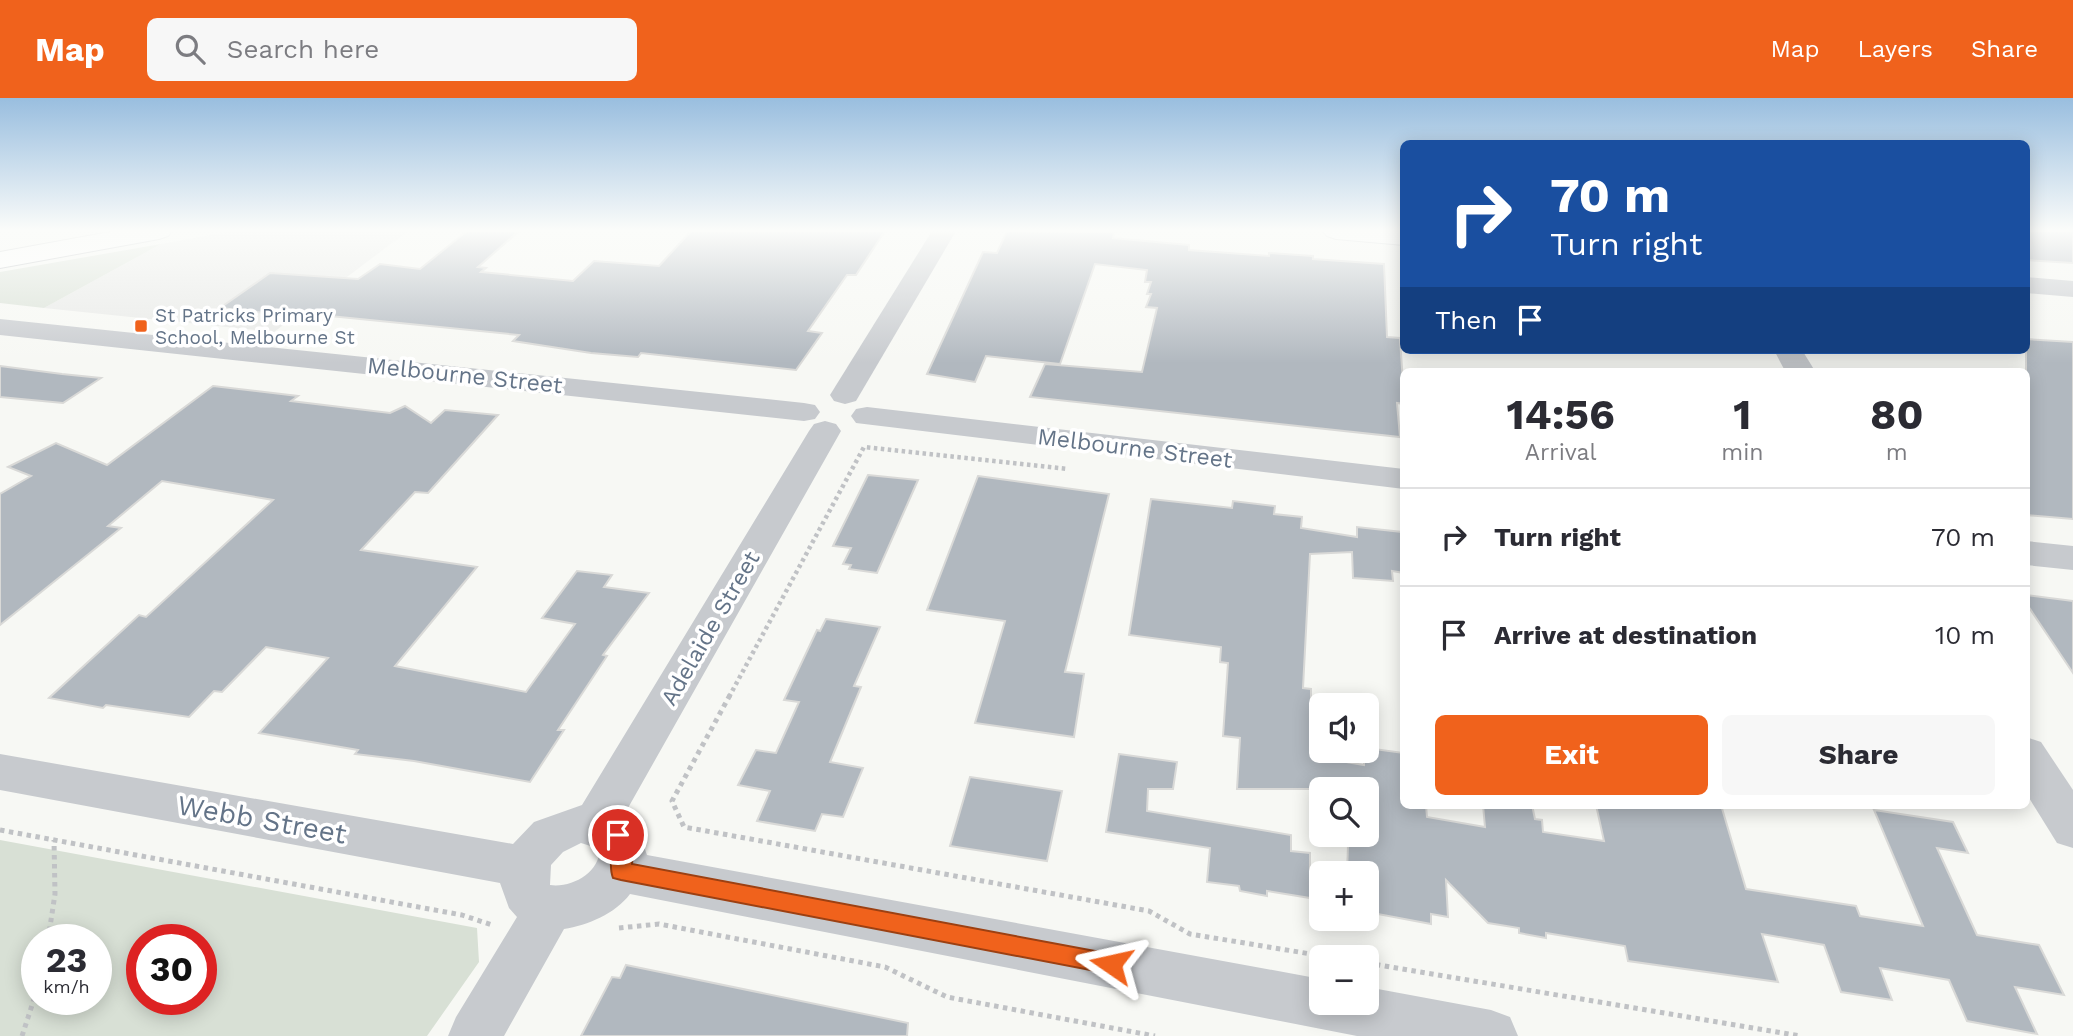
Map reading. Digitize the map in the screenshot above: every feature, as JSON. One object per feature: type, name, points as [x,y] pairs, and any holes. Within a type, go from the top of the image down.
[{"type":"street","points":[[856,405],[922,275]]},
{"type":"street","points":[[2030,285],[2073,289]]},
{"type":"street","name":"Melbourne Street","points":[[0,327],[855,426],[856,405],[1400,478]]},
{"type":"street","name":"Adelaide Street","points":[[595,824],[814,421]]},
{"type":"street","points":[[2030,553],[2073,558]]},
{"type":"street","points":[[2030,760],[2073,829]]},
{"type":"street","name":"Webb Street","points":[[0,772],[537,888]]},
{"type":"street","points":[[475,1036],[537,888],[535,849],[552,834],[581,824],[595,824],[618,835],[624,845],[621,871],[605,890],[582,905],[537,888]]},
{"type":"street","points":[[621,871],[1491,1036]]},
{"type":"path","points":[[1076,470],[864,447],[672,801],[684,827],[1149,911],[1190,934],[1309,954]]},
{"type":"path","points":[[0,830],[462,915],[492,923],[488,934]]},
{"type":"path","points":[[50,924],[55,894],[54,840]]},
{"type":"path","points":[[608,929],[659,924],[885,967],[947,997],[1155,1036]]},
{"type":"path","points":[[1379,966],[1801,1036]]},
{"type":"path","points":[[22,1036],[29,1015]]},
{"type":"shaded area","points":[[0,275],[105,275],[44,308],[0,303]]},
{"type":"shaded area","points":[[105,275],[350,275],[274,332],[44,308]]},
{"type":"shaded area","points":[[0,840],[477,928],[479,962],[427,1036],[0,1036]]},
{"type":"building","points":[[267,275],[358,279],[364,275],[509,275],[573,281],[580,275],[856,275],[847,275],[808,331],[822,333],[796,370],[641,353],[638,357],[591,353],[513,341],[519,335],[280,311],[276,314],[220,308]]},
{"type":"building","points":[[973,275],[1091,275],[1060,364],[986,356],[975,382],[927,374]]},
{"type":"building","points":[[1146,275],[1384,275],[1387,337],[1400,338],[1402,368],[1400,403],[1397,403],[1400,437],[1030,397],[1045,364],[1142,372],[1157,308],[1146,307],[1151,294],[1147,294],[1151,282],[1145,282]]},
{"type":"building","points":[[2030,339],[2073,342],[2073,519],[2030,515],[2030,368],[2026,368]]},
{"type":"building","points":[[0,366],[101,378],[63,403],[0,397]]},
{"type":"building","points":[[213,386],[298,396],[291,401],[390,413],[405,406],[431,423],[445,410],[498,415],[428,493],[415,492],[361,550],[477,567],[395,666],[526,692],[575,624],[542,618],[577,571],[612,575],[604,587],[649,593],[603,655],[607,656],[558,730],[564,730],[530,782],[414,761],[355,754],[358,750],[259,733],[328,658],[266,647],[222,692],[214,691],[189,717],[106,705],[103,708],[49,698],[139,615],[146,617],[273,500],[162,481],[108,526],[121,528],[0,625],[0,494],[31,476],[8,467],[56,443],[107,465]]},
{"type":"building","points":[[868,475],[918,480],[877,573],[849,569],[851,565],[843,564],[851,548],[833,546]]},
{"type":"building","points":[[978,476],[1109,494],[1065,672],[1084,674],[1074,737],[975,723],[1005,621],[927,610]]},
{"type":"building","points":[[1151,499],[1232,508],[1233,501],[1275,506],[1274,514],[1302,517],[1301,528],[1357,537],[1357,527],[1400,532],[1400,572],[1392,571],[1393,581],[1353,578],[1352,552],[1310,554],[1303,688],[1311,689],[1309,763],[1364,765],[1379,763],[1379,750],[1400,752],[1400,809],[1426,809],[1427,817],[1485,827],[1483,809],[1533,809],[1535,819],[1542,820],[1543,832],[1604,841],[1597,809],[1722,809],[1746,889],[1856,906],[1860,916],[1923,926],[1874,810],[1953,822],[1968,853],[1937,848],[1977,935],[2039,945],[2064,995],[2015,987],[2037,1034],[1967,1021],[1949,980],[1880,968],[1892,1000],[1841,992],[1824,945],[1762,934],[1778,982],[1628,961],[1625,946],[1546,933],[1546,938],[1519,933],[1519,928],[1488,923],[1446,880],[1448,917],[1431,914],[1431,924],[1379,914],[1379,861],[1347,861],[1348,847],[1379,847],[1379,777],[1309,777],[1309,789],[1237,789],[1240,738],[1223,736],[1228,663],[1220,662],[1221,647],[1129,635]]},
{"type":"building","points":[[2030,596],[2073,601],[2073,673],[2030,609]]},
{"type":"building","points":[[826,619],[880,627],[854,686],[861,687],[830,762],[863,768],[843,817],[822,814],[815,831],[757,821],[770,791],[738,785],[756,750],[776,753],[799,702],[784,700],[817,630],[820,631]]},
{"type":"building","points":[[1119,754],[1177,762],[1173,789],[1148,789],[1147,811],[1291,835],[1291,851],[1310,853],[1309,898],[1267,891],[1267,896],[1240,891],[1239,886],[1207,882],[1210,848],[1106,832]]},
{"type":"building","points":[[970,777],[1062,791],[1047,861],[950,846]]},
{"type":"building","points":[[626,965],[908,1023],[907,1036],[581,1036],[612,977],[620,978]]},
{"type":"place","name":"St Patricks Primary School, Melbourne St","points":[[141,326]]},
{"type":"route","points":[[618,835],[624,845],[625,858],[621,871],[1111,964]]}]
